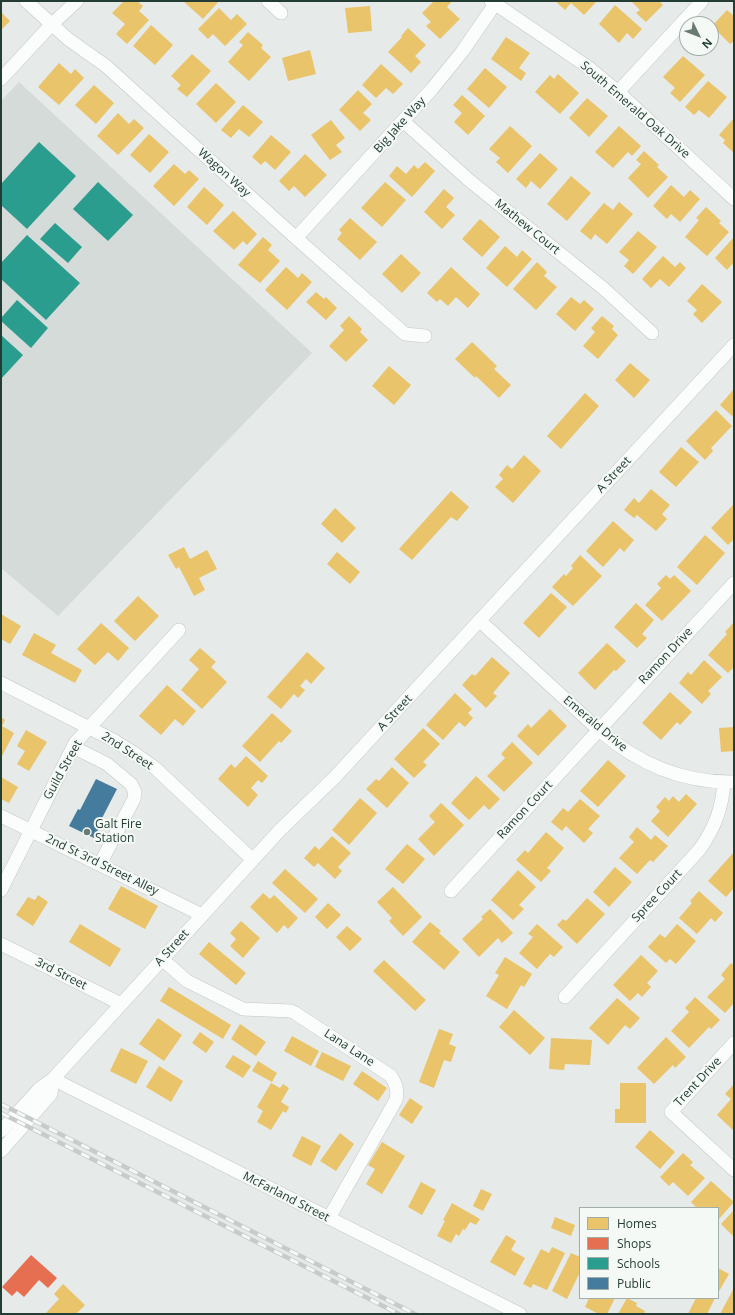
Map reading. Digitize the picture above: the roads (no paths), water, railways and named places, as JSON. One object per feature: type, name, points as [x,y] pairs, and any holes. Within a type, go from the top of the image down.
[{"type":"street","name":"Wagon Way","points":[[26,1],[68,39],[106,66],[296,238],[405,334],[426,336]]},
{"type":"street","points":[[1,79],[51,25],[77,1]]},
{"type":"street","points":[[268,1],[281,13]]},
{"type":"street","points":[[618,92],[702,1]]},
{"type":"street","name":"South Emerald Oak Drive","points":[[493,3],[588,67],[618,92],[734,199]]},
{"type":"street","name":"Big Jake Way","points":[[296,238],[432,89],[462,52],[493,3]]},
{"type":"street","name":"Mathew Court","points":[[403,121],[470,181],[603,288],[652,333]]},
{"type":"street","name":"A Street","points":[[1,1131],[40,1088],[53,1079],[280,830],[335,778],[734,345]]},
{"type":"street","name":"Ramon Drive","points":[[598,730],[734,583]]},
{"type":"street","name":"Emerald Drive","points":[[480,621],[598,730],[635,756],[657,767],[688,777],[729,782]]},
{"type":"street","name":"Guild Street","points":[[1,890],[75,743],[179,630]]},
{"type":"street","name":"2nd Street","points":[[1,683],[90,728],[134,753],[154,768],[253,860]]},
{"type":"street","name":"Ramon Court","points":[[451,891],[598,730]]},
{"type":"street","points":[[73,747],[107,764],[131,784],[135,792],[134,799],[100,864]]},
{"type":"street","name":"Spree Court","points":[[565,997],[700,850],[710,834],[718,816],[729,782]]},
{"type":"street","name":"2nd St 3rd Street Alley","points":[[1,816],[202,915]]},
{"type":"street","name":"3rd Street","points":[[1,944],[121,1004]]},
{"type":"street","name":"Lana Lane","points":[[162,959],[187,981],[243,1009],[291,1011],[295,1013],[391,1076],[395,1082],[398,1091],[396,1100],[329,1218]]},
{"type":"street","name":"Trent Drive","points":[[734,1043],[671,1112],[734,1170]]},
{"type":"street","name":"A Street","points":[[1,1151],[51,1094],[53,1079]]},
{"type":"street","name":"McFarland Street","points":[[53,1079],[520,1314]]},
{"type":"railway","points":[[1,1104],[415,1314]]},
{"type":"railway","points":[[1,1113],[399,1314]]},
{"type":"place","name":"Galt Fire Station","points":[[87,832]]}]
